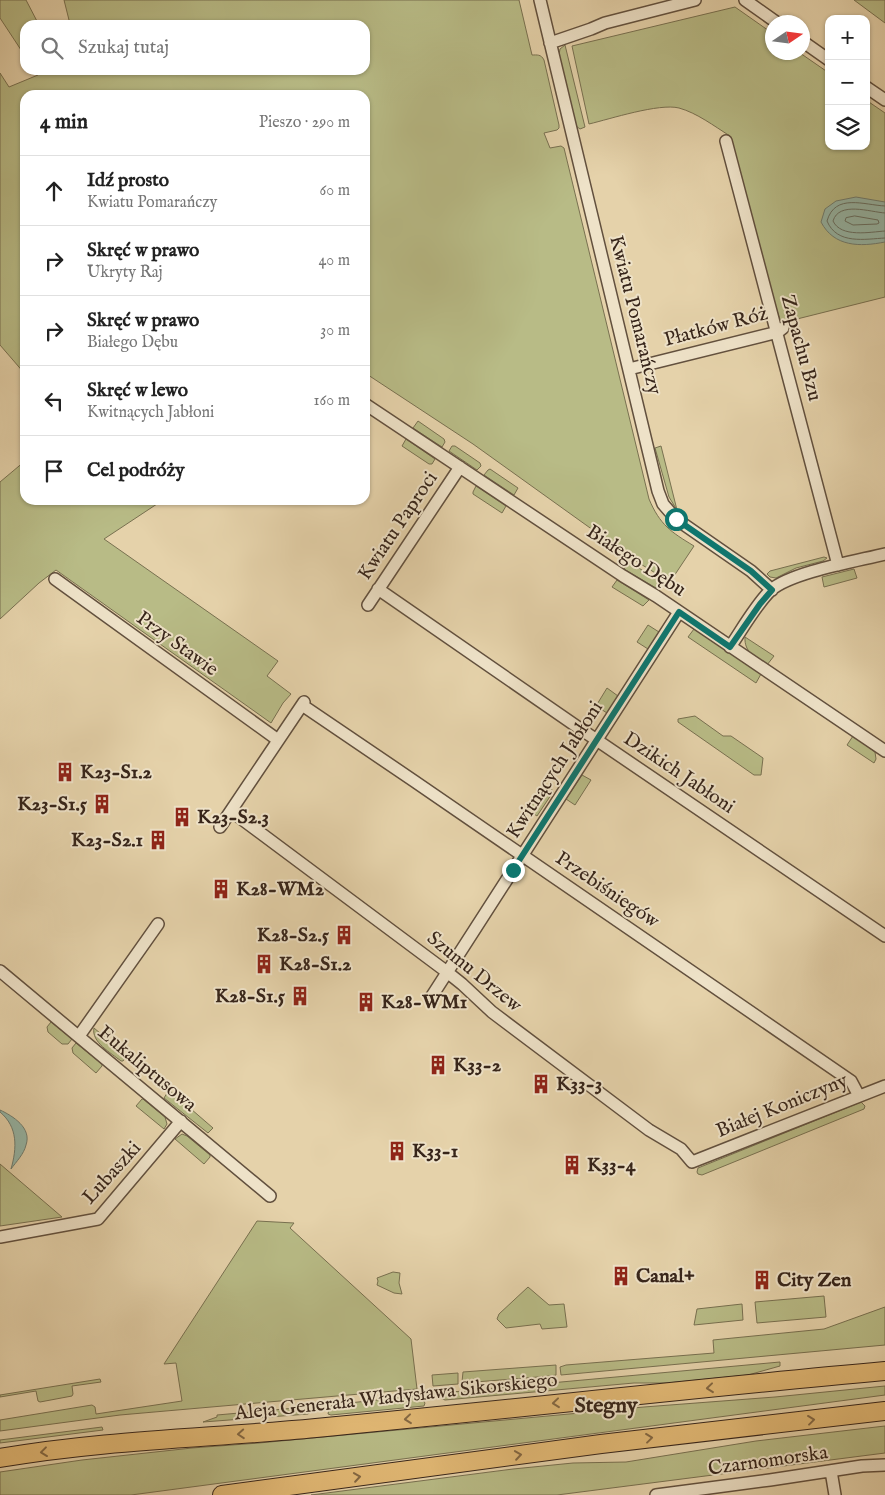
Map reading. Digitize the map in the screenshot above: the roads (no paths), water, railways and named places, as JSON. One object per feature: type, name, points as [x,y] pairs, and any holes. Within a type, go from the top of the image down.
[{"type":"main road","name":"Aleja Generała Władysława Sikorskiego","points":[[0,1458],[88,1446],[290,1431],[885,1371]]},
{"type":"main road","points":[[222,1495],[601,1444],[885,1411]]},
{"type":"street","name":"Kwiatu Pomarańczy","points":[[540,0],[658,491],[663,504],[676,519],[751,571],[772,590]]},
{"type":"street","points":[[550,43],[605,23],[695,0]]},
{"type":"street","points":[[745,0],[766,15]]},
{"type":"street","points":[[810,47],[825,57]]},
{"type":"street","points":[[870,90],[885,100]]},
{"type":"street","name":"Zapachu Bzu","points":[[726,140],[780,330],[838,566]]},
{"type":"street","name":"Płatków Róż","points":[[629,369],[780,330]]},
{"type":"street","name":"Białego Dębu","points":[[370,407],[622,576],[656,596],[885,751]]},
{"type":"street","name":"Kwiatu Paproci","points":[[368,605],[460,467]]},
{"type":"street","points":[[730,647],[772,590],[803,575],[885,554]]},
{"type":"street","name":"Przy Stawie","points":[[55,578],[278,740]]},
{"type":"street","name":"Dzikich Jabłoni","points":[[378,589],[885,936]]},
{"type":"street","name":"Kwitnących Jabłoni","points":[[430,999],[679,612]]},
{"type":"street","name":"Przebiśniegów","points":[[278,740],[303,704],[851,1081],[859,1096]]},
{"type":"street","points":[[220,827],[278,740]]},
{"type":"street","name":"Szumu Drzew","points":[[232,811],[447,972],[492,1012],[649,1130],[681,1149],[692,1162]]},
{"type":"street","points":[[79,1036],[158,924]]},
{"type":"street","name":"Eukaliptusowa","points":[[0,971],[270,1196]]},
{"type":"street","name":"Białej Koniczyny","points":[[692,1162],[885,1086]]},
{"type":"street","name":"Lubaszki","points":[[0,1237],[98,1219],[181,1122]]},
{"type":"street","name":"Czarnomorska","points":[[656,1495],[711,1492],[862,1466],[885,1465]]},
{"type":"street","points":[[832,1471],[835,1495]]},
{"type":"water","points":[[856,197],[885,202],[885,242],[849,243],[840,241],[826,230],[821,222],[825,209],[836,201]]},
{"type":"water","points":[[0,1110],[16,1119],[26,1133],[25,1148],[11,1169],[15,1146],[13,1131]]},
{"type":"place","name":"K23-S1.2","points":[[65,772]]},
{"type":"place","name":"K23-S1.5","points":[[102,804]]},
{"type":"place","name":"K23-S2.3","points":[[182,817]]},
{"type":"place","name":"K23-S2.1","points":[[158,840]]},
{"type":"place","name":"K28-WM2","points":[[221,889]]},
{"type":"place","name":"K28-S2.5","points":[[344,935]]},
{"type":"place","name":"K28-S1.2","points":[[264,964]]},
{"type":"place","name":"K28-S1.5","points":[[300,996]]},
{"type":"place","name":"K28-WM1","points":[[366,1002]]},
{"type":"place","name":"K33-2","points":[[438,1065]]},
{"type":"place","name":"K33-3","points":[[541,1084]]},
{"type":"place","name":"K33-1","points":[[397,1151]]},
{"type":"place","name":"K33-4","points":[[572,1165]]},
{"type":"place","name":"Canal+","points":[[621,1276]]},
{"type":"place","name":"City Zen","points":[[762,1280]]},
{"type":"district","name":"Stegny","points":[[606,1406]]}]
